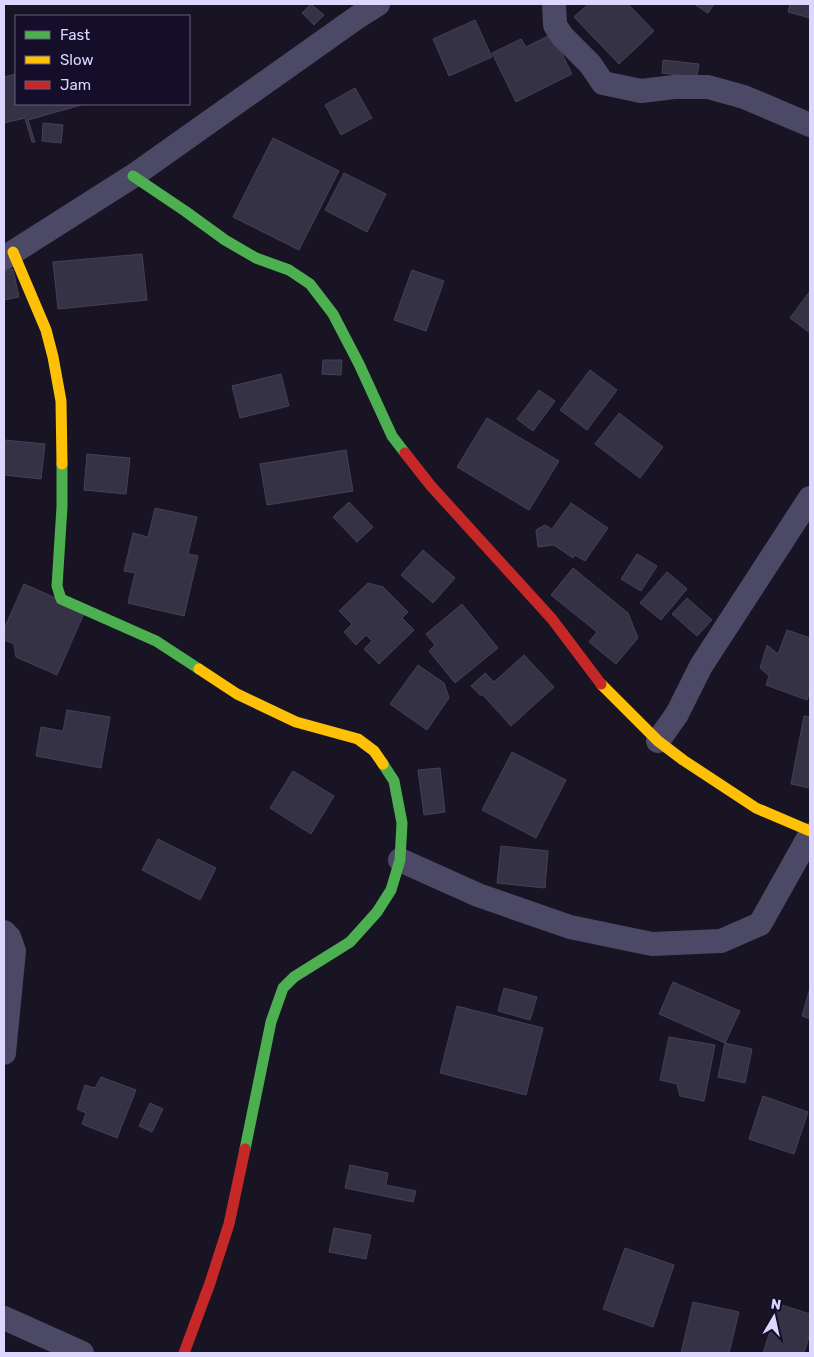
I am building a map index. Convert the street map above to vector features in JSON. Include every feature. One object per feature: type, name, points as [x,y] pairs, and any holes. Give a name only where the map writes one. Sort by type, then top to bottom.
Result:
[{"type":"street","points":[[184,1353],[229,1224],[271,1022],[284,988],[294,976],[350,942],[377,912],[391,890],[400,860],[402,823],[394,780],[374,751],[358,739],[296,722],[238,694],[156,641],[61,599],[56,586],[62,507],[61,400],[46,330],[8,255],[133,176],[378,4]]},
{"type":"street","points":[[554,4],[555,25],[562,36],[590,64],[603,83],[641,91],[674,87],[708,86],[744,97],[810,125]]},
{"type":"street","points":[[133,176],[225,240],[256,258],[289,270],[310,284],[333,314],[360,364],[392,436],[431,486],[552,619],[602,685],[658,741],[683,760],[756,808],[810,831]]},
{"type":"street","points":[[658,741],[677,714],[701,666],[810,498]]},
{"type":"street","points":[[400,860],[478,895],[570,927],[652,944],[721,941],[760,924],[810,835]]},
{"type":"street","points":[[4,932],[14,951],[4,1053]]},
{"type":"street","points":[[4,1318],[82,1353]]},
{"type":"building","points":[[311,4],[324,15],[314,25],[302,13]]},
{"type":"building","points":[[588,4],[628,4],[654,31],[619,64],[574,17]]},
{"type":"building","points":[[694,4],[714,4],[708,13]]},
{"type":"building","points":[[790,4],[810,4],[810,18],[788,12]]},
{"type":"building","points":[[475,20],[492,57],[449,76],[433,39]]},
{"type":"building","points":[[552,34],[572,74],[516,102],[492,53],[521,39],[526,47]]},
{"type":"building","points":[[663,60],[699,64],[697,77],[662,73]]},
{"type":"building","points":[[15,74],[15,105],[81,105],[28,120],[35,142],[32,142],[25,118],[4,123],[4,77]]},
{"type":"building","points":[[355,88],[372,118],[341,135],[325,105]]},
{"type":"building","points":[[43,123],[63,125],[61,143],[42,141]]},
{"type":"building","points":[[273,138],[339,171],[299,250],[233,217]]},
{"type":"building","points":[[344,173],[386,194],[367,232],[325,210]]},
{"type":"building","points":[[142,254],[147,300],[58,309],[53,262]]},
{"type":"building","points":[[13,269],[19,297],[4,300],[4,271]]},
{"type":"building","points":[[412,270],[444,281],[426,331],[394,320]]},
{"type":"building","points":[[810,291],[810,333],[790,318]]},
{"type":"building","points":[[323,360],[342,360],[341,375],[322,374]]},
{"type":"building","points":[[590,370],[617,390],[587,430],[560,410]]},
{"type":"building","points":[[281,374],[289,406],[240,418],[232,386]]},
{"type":"building","points":[[539,390],[555,401],[533,431],[517,419]]},
{"type":"building","points":[[619,413],[663,447],[640,478],[595,444]]},
{"type":"building","points":[[487,418],[559,461],[529,510],[457,467]]},
{"type":"building","points":[[4,440],[45,444],[41,479],[4,475]]},
{"type":"building","points":[[346,450],[353,491],[267,505],[260,464]]},
{"type":"building","points":[[87,454],[130,458],[126,494],[84,490]]},
{"type":"building","points":[[349,502],[373,527],[357,542],[333,517]]},
{"type":"building","points":[[571,503],[608,528],[585,561],[575,555],[573,558],[554,545],[538,547],[536,530],[545,525],[552,529]]},
{"type":"building","points":[[155,508],[197,517],[188,554],[198,556],[184,616],[128,603],[135,573],[124,571],[133,533],[148,537]]},
{"type":"building","points":[[423,550],[455,578],[433,603],[401,575]]},
{"type":"building","points":[[637,554],[657,566],[641,591],[621,579]]},
{"type":"building","points":[[573,568],[628,613],[638,638],[616,664],[589,642],[597,632],[551,595]]},
{"type":"building","points":[[667,572],[687,589],[661,620],[640,603]]},
{"type":"building","points":[[368,583],[383,587],[408,612],[402,618],[414,630],[379,664],[364,649],[372,641],[366,635],[356,645],[344,632],[352,624],[339,611]]},
{"type":"building","points":[[24,584],[85,611],[57,675],[16,657],[14,644],[4,640],[4,629]]},
{"type":"building","points":[[687,598],[712,620],[697,636],[672,614]]},
{"type":"building","points":[[462,604],[498,648],[455,683],[429,651],[435,645],[426,634]]},
{"type":"building","points":[[787,630],[810,638],[810,691],[807,700],[766,685],[769,676],[760,668],[767,645],[778,654]]},
{"type":"building","points":[[524,655],[554,687],[511,726],[482,694],[481,696],[471,686],[485,673],[494,682]]},
{"type":"building","points":[[418,665],[444,683],[449,698],[427,730],[390,704]]},
{"type":"building","points":[[67,710],[110,717],[101,768],[36,756],[41,727],[63,731]]},
{"type":"building","points":[[804,716],[810,717],[810,788],[791,784]]},
{"type":"building","points":[[512,752],[566,780],[536,838],[482,810]]},
{"type":"building","points":[[440,768],[445,812],[424,815],[418,770]]},
{"type":"building","points":[[293,771],[334,796],[311,834],[270,808]]},
{"type":"building","points":[[158,839],[216,868],[200,900],[142,870]]},
{"type":"building","points":[[501,846],[548,851],[545,888],[497,883]]},
{"type":"building","points":[[673,982],[740,1011],[725,1043],[659,1014]]},
{"type":"building","points":[[504,988],[537,997],[530,1020],[498,1011]]},
{"type":"building","points":[[810,988],[810,1019],[802,1016]]},
{"type":"building","points":[[457,1006],[543,1028],[526,1095],[440,1073]]},
{"type":"building","points":[[669,1037],[715,1045],[704,1101],[680,1096],[677,1084],[660,1080]]},
{"type":"building","points":[[725,1043],[752,1049],[745,1083],[718,1077]]},
{"type":"building","points":[[101,1077],[136,1090],[117,1138],[82,1124],[86,1113],[77,1109],[85,1085],[95,1088]]},
{"type":"building","points":[[763,1096],[808,1112],[794,1154],[749,1139]]},
{"type":"building","points":[[150,1103],[163,1109],[152,1132],[139,1126]]},
{"type":"building","points":[[350,1165],[388,1173],[386,1185],[416,1191],[413,1202],[345,1188]]},
{"type":"building","points":[[334,1228],[371,1235],[366,1259],[329,1252]]},
{"type":"building","points":[[625,1248],[674,1265],[653,1327],[603,1309]]},
{"type":"building","points":[[693,1302],[739,1312],[729,1353],[681,1353]]},
{"type":"building","points":[[779,1304],[810,1314],[810,1337],[804,1353],[763,1353]]},
{"type":"traffic: fast","points":[[133,176],[225,240],[256,258],[289,270],[310,284],[333,314],[359,364],[392,436],[405,453]]},
{"type":"traffic: fast","points":[[62,464],[62,507],[57,586],[61,599],[156,641],[199,669]]},
{"type":"traffic: fast","points":[[245,1149],[271,1022],[283,988],[294,977],[350,942],[377,912],[391,890],[400,860],[402,823],[394,781],[383,764]]},
{"type":"traffic: slow","points":[[13,252],[46,330],[53,357],[61,401],[62,464]]},
{"type":"traffic: slow","points":[[199,669],[237,694],[296,722],[358,739],[374,751],[383,764]]},
{"type":"traffic: slow","points":[[601,684],[658,741],[683,760],[756,808],[810,831]]},
{"type":"traffic: jam","points":[[405,453],[431,486],[552,619],[601,684]]},
{"type":"traffic: jam","points":[[184,1353],[229,1224],[245,1149]]}]
